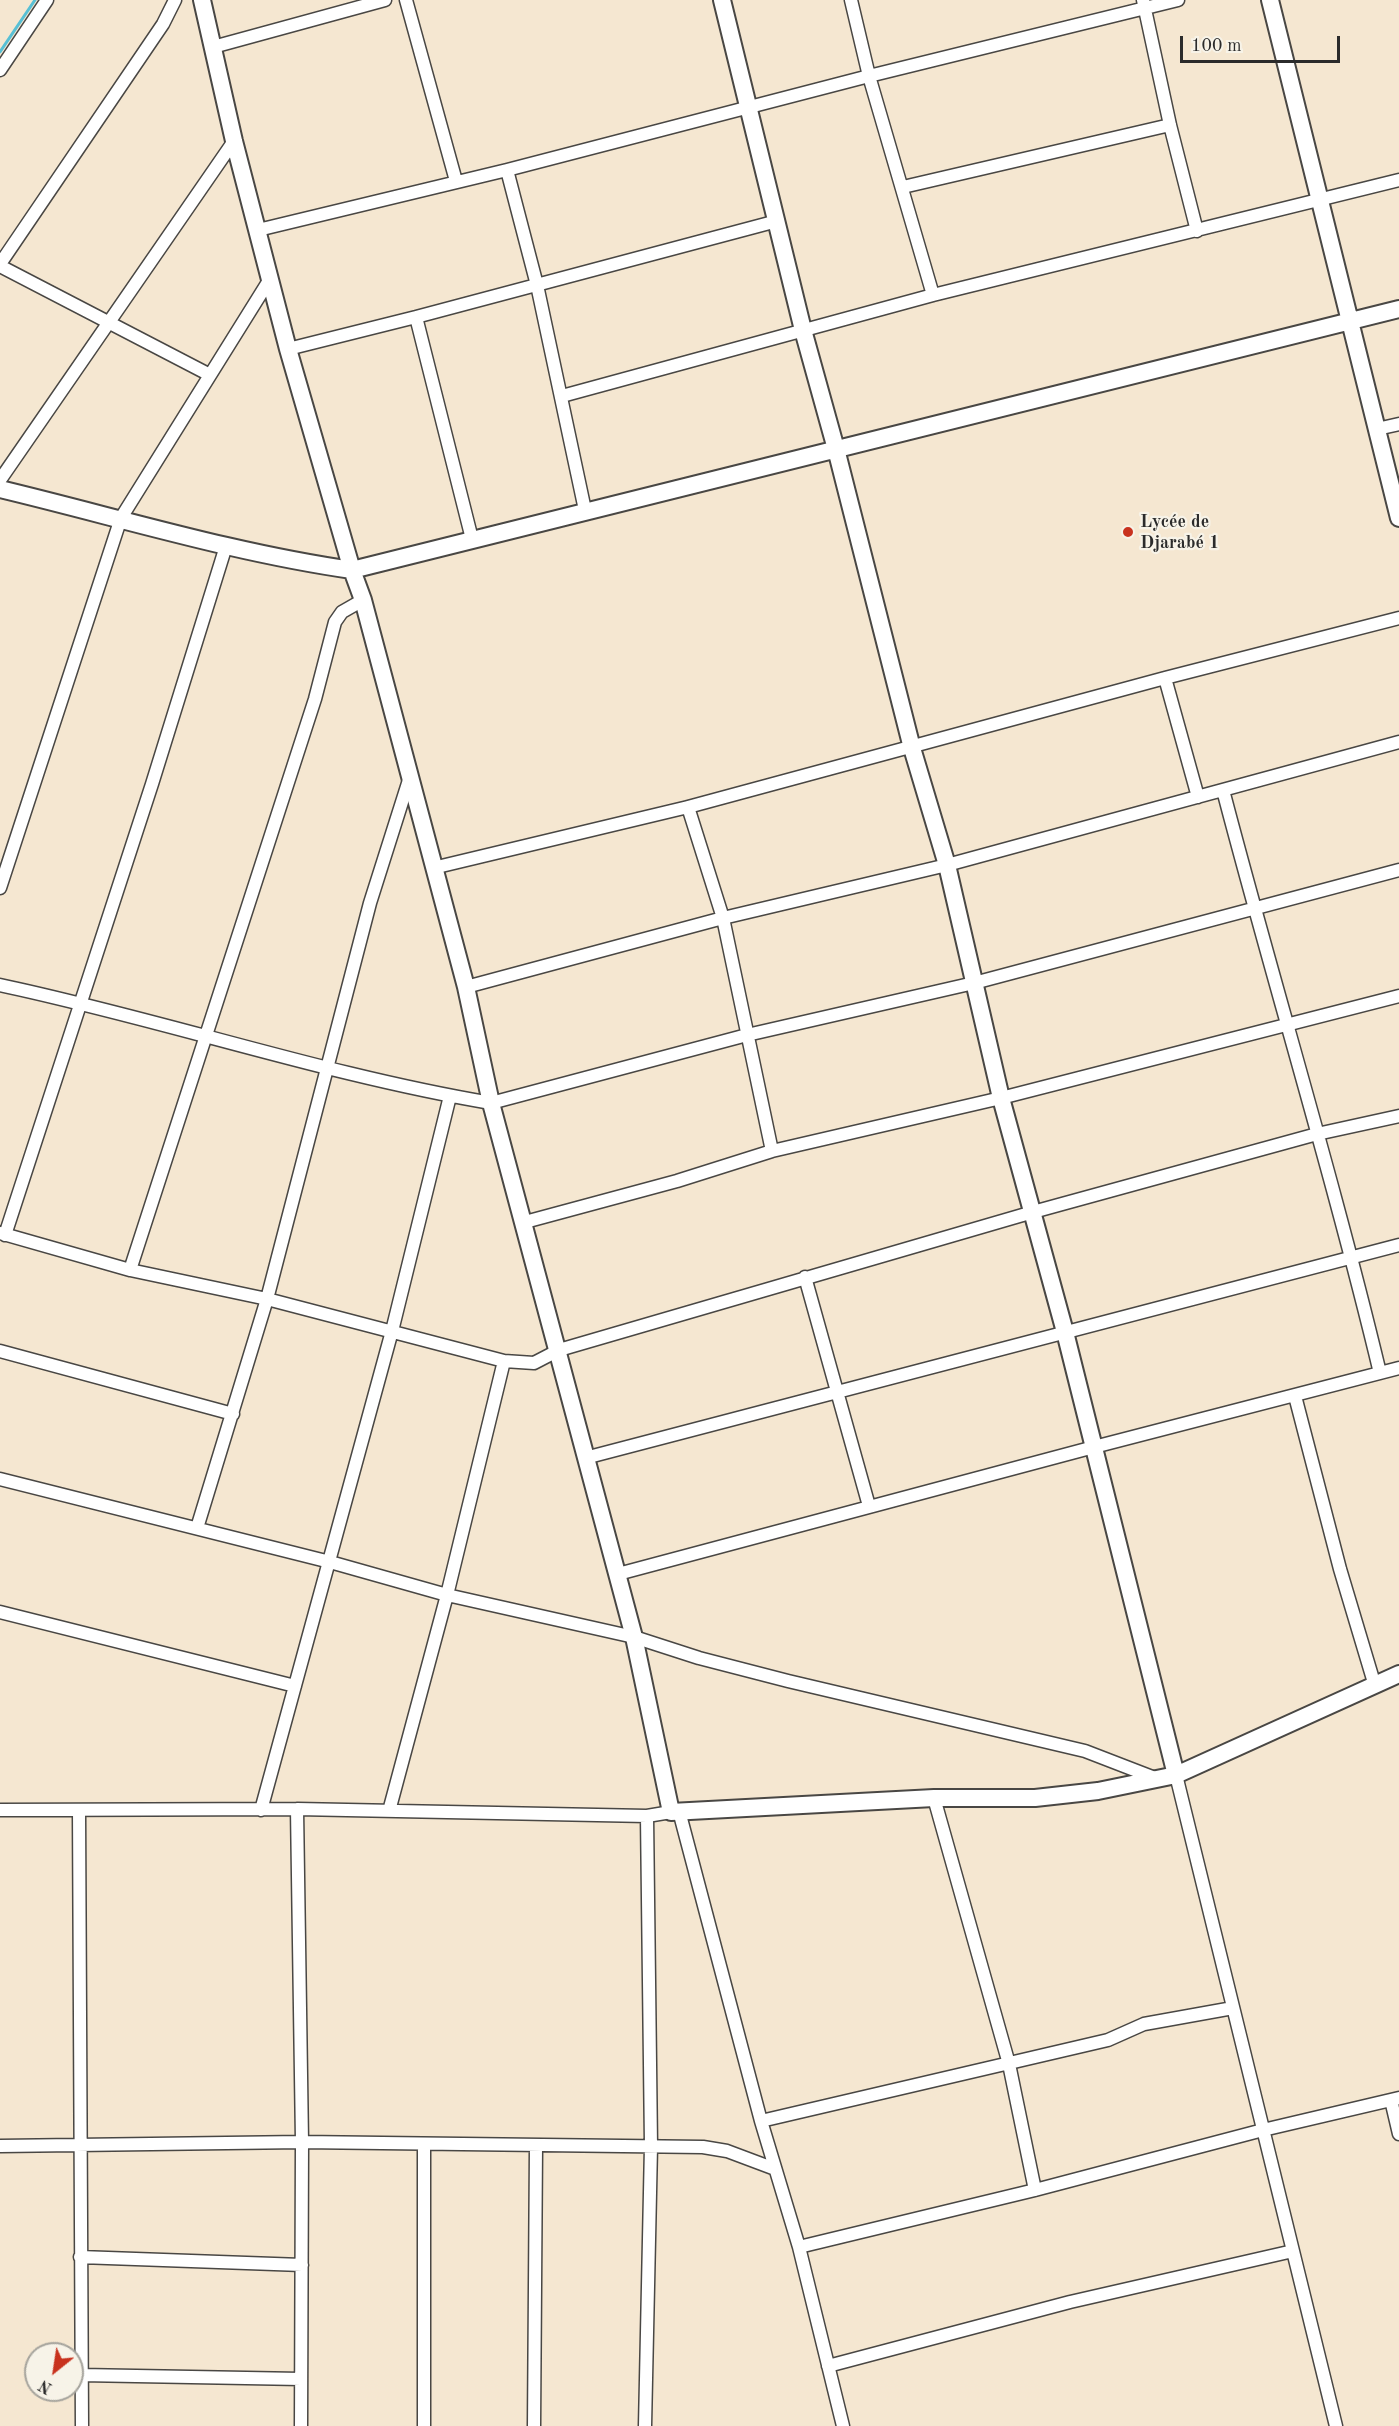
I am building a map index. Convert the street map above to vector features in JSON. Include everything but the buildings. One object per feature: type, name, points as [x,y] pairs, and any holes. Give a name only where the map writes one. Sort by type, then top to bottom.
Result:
[{"type":"street","points":[[0,70],[47,0]]},
{"type":"street","points":[[175,0],[163,24],[0,265],[210,375]]},
{"type":"street","points":[[202,0],[234,141],[288,349],[352,570],[363,600],[409,780],[466,987],[491,1103],[525,1222],[585,1458],[618,1574],[675,1811],[761,2121],[799,2247],[843,2426]]},
{"type":"street","points":[[213,47],[385,0]]},
{"type":"street","points":[[406,0],[456,181]]},
{"type":"street","points":[[722,0],[803,330],[836,449],[912,748],[947,865],[1001,1098],[1094,1446],[1336,2426]]},
{"type":"street","points":[[851,0],[869,76],[933,295]]},
{"type":"street","points":[[258,230],[507,170],[1144,3],[1178,0]]},
{"type":"street","points":[[1270,0],[1399,518]]},
{"type":"street","points":[[1144,3],[1170,125],[1197,231]]},
{"type":"street","points":[[903,187],[1170,125]]},
{"type":"street","points":[[0,480],[234,141]]},
{"type":"street","points":[[507,170],[537,285],[585,510]]},
{"type":"street","points":[[562,396],[933,295],[1399,180]]},
{"type":"street","points":[[288,349],[777,220]]},
{"type":"street","points":[[0,888],[121,518],[270,279]]},
{"type":"street","points":[[0,489],[226,546],[352,570],[585,510],[1399,309]]},
{"type":"street","points":[[416,317],[472,539]]},
{"type":"street","points":[[1377,429],[1399,423]]},
{"type":"street","points":[[226,546],[152,784],[3,1234],[130,1270],[267,1299],[504,1361],[534,1363],[559,1350],[805,1277],[1317,1134],[1399,1116]]},
{"type":"street","points":[[130,1270],[315,699],[335,622],[342,612],[363,600]]},
{"type":"street","points":[[433,868],[688,807],[1165,678],[1399,618]]},
{"type":"street","points":[[1165,678],[1198,797]]},
{"type":"street","points":[[466,987],[723,918],[947,865],[1399,742]]},
{"type":"street","points":[[197,1528],[267,1299],[370,903],[409,780]]},
{"type":"street","points":[[1223,790],[1352,1256],[1380,1373]]},
{"type":"street","points":[[688,807],[723,918],[772,1151]]},
{"type":"street","points":[[0,985],[80,1002],[327,1068],[491,1103],[747,1035],[974,982],[1255,910],[1399,870]]},
{"type":"street","points":[[525,1222],[677,1181],[772,1151],[1001,1098],[1399,996]]},
{"type":"street","points":[[261,1810],[392,1330],[450,1096]]},
{"type":"street","points":[[585,1458],[1399,1245]]},
{"type":"street","points":[[805,1277],[869,1506]]},
{"type":"street","points":[[0,1351],[233,1414]]},
{"type":"street","points":[[389,1811],[447,1595],[504,1361]]},
{"type":"street","points":[[618,1574],[1094,1446],[1399,1368]]},
{"type":"street","points":[[1296,1396],[1340,1569],[1375,1686]]},
{"type":"street","points":[[0,1479],[330,1562],[447,1595],[634,1637],[699,1658],[1085,1751],[1155,1778]]},
{"type":"street","points":[[0,1612],[295,1686]]},
{"type":"street","points":[[0,1810],[297,1809],[647,1816],[675,1811],[934,1798],[1035,1798],[1098,1791],[1176,1775],[1399,1674]]},
{"type":"street","points":[[934,1798],[1009,2064],[1035,2190]]},
{"type":"street","points":[[297,1809],[302,2142],[301,2426]]},
{"type":"street","points":[[79,1810],[81,2342]]},
{"type":"street","points":[[645,2426],[651,2146],[647,1816]]},
{"type":"street","points":[[761,2121],[1108,2040],[1144,2024],[1233,2008]]},
{"type":"street","points":[[799,2247],[1395,2099],[1399,2134]]},
{"type":"street","points":[[0,2146],[302,2142],[703,2147],[727,2151],[776,2169]]},
{"type":"street","points":[[424,2145],[424,2426]]},
{"type":"street","points":[[534,2426],[536,2146]]},
{"type":"street","points":[[828,2366],[1070,2302],[1293,2251]]},
{"type":"street","points":[[80,2256],[302,2265]]},
{"type":"street","points":[[84,2375],[301,2379]]},
{"type":"street","points":[[82,2402],[82,2426]]},
{"type":"waterway","points":[[0,52],[35,0]]},
{"type":"place","name":"Lycée de Djarabé 1","points":[[1128,532]]}]
